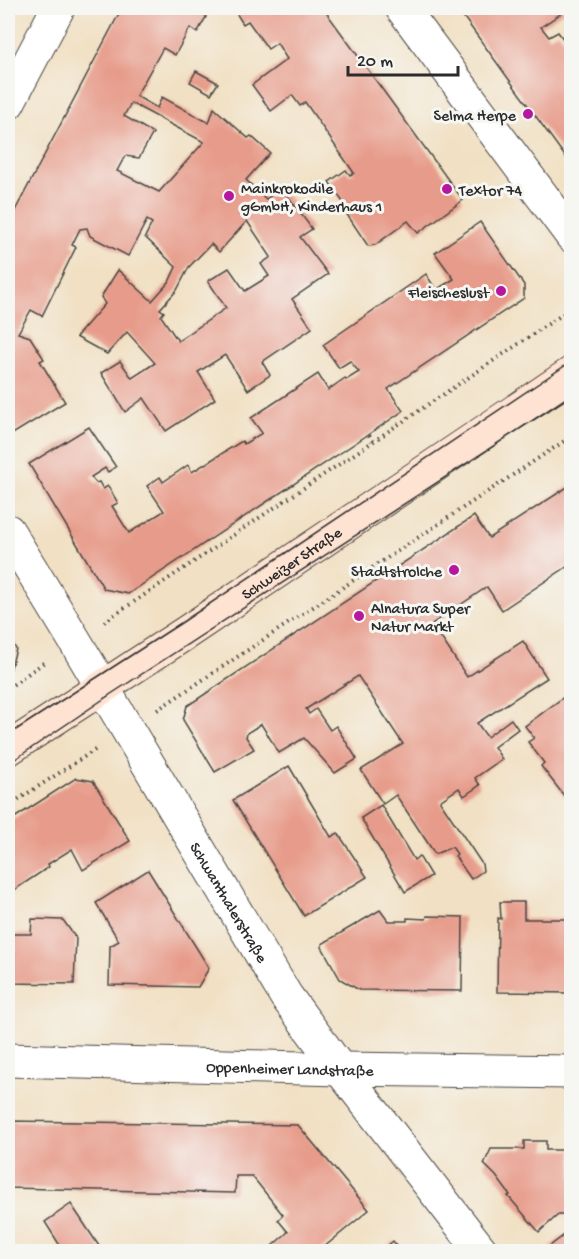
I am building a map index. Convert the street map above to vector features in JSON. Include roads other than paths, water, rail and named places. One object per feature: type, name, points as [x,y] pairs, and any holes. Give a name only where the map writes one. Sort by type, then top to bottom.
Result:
[{"type":"street","points":[[8,103],[58,8]]},
{"type":"street","points":[[402,8],[572,236]]},
{"type":"street","name":"Schweizer Straße","points":[[8,748],[206,619],[572,373]]},
{"type":"street","name":"Schwanthalerstraße","points":[[8,531],[286,996],[482,1251]]},
{"type":"street","name":"Oppenheimer Landstraße","points":[[8,1060],[340,1069],[572,1072]]},
{"type":"tram line","points":[[8,735],[181,623],[572,361]]},
{"type":"tram line","points":[[8,764],[108,696],[572,395]]},
{"type":"place","name":"Selma Herpe","points":[[528,114]]},
{"type":"place","name":"Textor 74","points":[[447,189]]},
{"type":"place","name":"Mainkrokodile gGmbH, Kinderhaus 1","points":[[229,196]]},
{"type":"place","name":"Fleischeslust","points":[[501,291]]},
{"type":"place","name":"Stadtstrolche","points":[[454,570]]},
{"type":"place","name":"Alnatura Super Natur Markt","points":[[359,616]]}]
